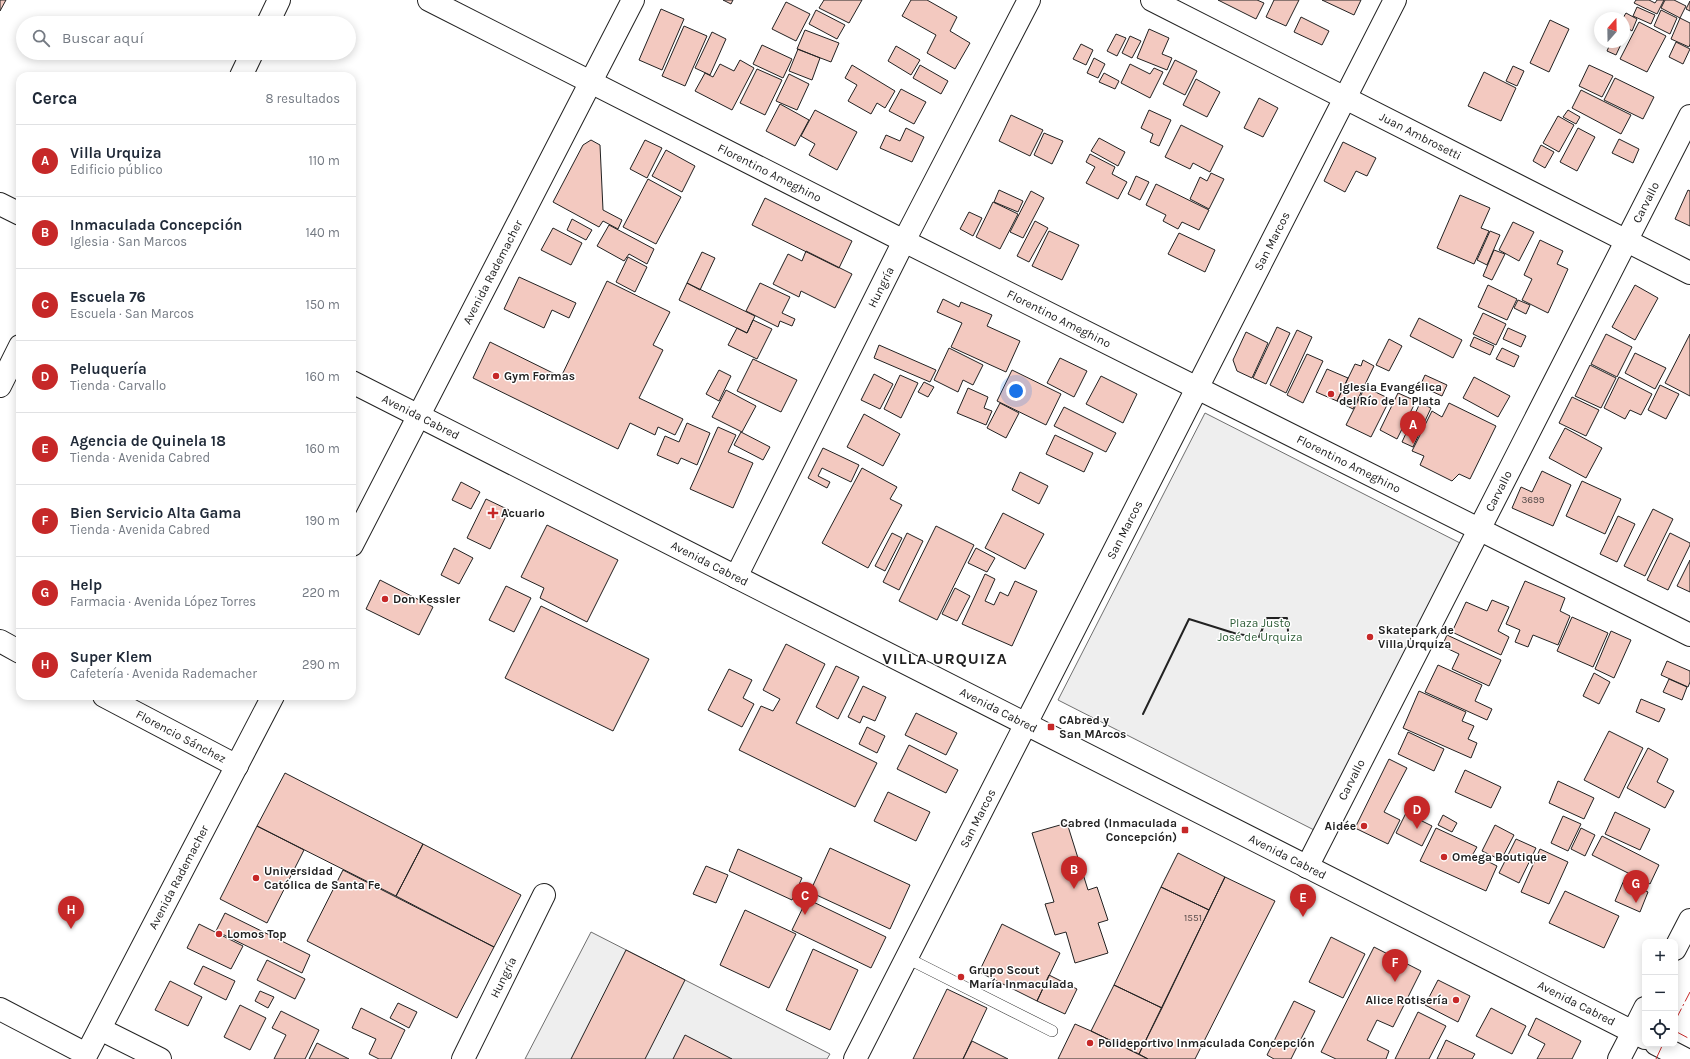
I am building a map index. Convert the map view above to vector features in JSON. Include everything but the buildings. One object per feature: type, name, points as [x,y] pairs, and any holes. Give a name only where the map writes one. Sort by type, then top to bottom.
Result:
[{"type":"street","points":[[271,16],[279,0]]},
{"type":"street","name":"Florentino Ameghino","points":[[429,0],[904,241],[1690,635]]},
{"type":"street","name":"Avenida Rademacher","points":[[356,537],[633,0]]},
{"type":"street","name":"Hungría","points":[[736,577],[904,241],[1029,0]]},
{"type":"street","name":"Juan Ambrosetti","points":[[1152,0],[1690,273]]},
{"type":"street","name":"San Marcos","points":[[855,1059],[1395,0]]},
{"type":"street","points":[[243,72],[249,60]]},
{"type":"street","name":"Carvallo","points":[[1307,867],[1690,116]]},
{"type":"street","points":[[0,204],[16,212]]},
{"type":"street","points":[[0,386],[16,354]]},
{"type":"street","name":"Avenida Cabred","points":[[356,384],[1639,1035]]},
{"type":"street","points":[[0,641],[16,650]]},
{"type":"street","name":"Florencio Sánchez","points":[[112,700],[237,766]]},
{"type":"street","name":"Avenida Rademacher","points":[[85,1057],[271,700]]},
{"type":"street","name":"Hungría","points":[[463,1059],[544,895]]},
{"type":"street","points":[[1678,943],[1690,920]]},
{"type":"street","points":[[0,1008],[85,1057]]},
{"type":"street","points":[[1619,1059],[1639,1035],[1644,1011]]},
{"type":"street","points":[[100,1029],[160,1059]]},
{"type":"street","points":[[1662,1047],[1685,1059]]},
{"type":"lane","points":[[907,958],[1052,1031]]},
{"type":"green space","name":"Plaza Justo José de Urquiza","points":[[1205,413],[1460,543],[1318,832],[1058,700]]},
{"type":"green space","points":[[591,932],[830,1054],[827,1059],[525,1059]]},
{"type":"wall","points":[[1143,714],[1189,619],[1237,634],[1259,637],[1267,618],[1287,618],[1288,631]]},
{"type":"power","points":[[1678,1015],[1690,992]]},
{"type":"power","points":[[1678,1033],[1690,1039]]},
{"type":"power","points":[[1656,1059],[1662,1047]]},
{"type":"place","name":"Gym Formas","points":[[496,376]]},
{"type":"place","name":"Iglesia Evangélica del Río de la Plata","points":[[1331,394]]},
{"type":"place","name":"Villa Urquiza","points":[[1413,444]]},
{"type":"place","name":"Acuario","points":[[493,513]]},
{"type":"place","name":"Don Kessler","points":[[385,599]]},
{"type":"place","name":"Skatepark de Villa Urquiza","points":[[1370,637]]},
{"type":"place","name":"CAbred y San MArcos","points":[[1051,727]]},
{"type":"place","name":"Aidée","points":[[1364,826]]},
{"type":"place","name":"Peluquería","points":[[1417,829]]},
{"type":"place","name":"Cabred (Inmaculada Concepción)","points":[[1185,830]]},
{"type":"place","name":"Omega Boutique","points":[[1444,857]]},
{"type":"place","name":"Universidad Católica de Santa Fe","points":[[256,878]]},
{"type":"place","name":"Inmaculada Concepción","points":[[1074,889]]},
{"type":"place","name":"Help","points":[[1636,903]]},
{"type":"place","name":"Escuela 76","points":[[805,915]]},
{"type":"place","name":"Agencia de Quinela 18","points":[[1303,917]]},
{"type":"place","name":"Super Klem","points":[[71,929]]},
{"type":"place","name":"Lomos Top","points":[[219,934]]},
{"type":"place","name":"Grupo Scout María Inmaculada","points":[[961,977]]},
{"type":"place","name":"Bien Servicio Alta Gama","points":[[1395,982]]},
{"type":"place","name":"Alice Rotisería","points":[[1456,1000]]},
{"type":"place","name":"Polideportivo Inmaculada Concepción","points":[[1090,1043]]},
{"type":"district","name":"VILLA URQUIZA","points":[[945,658]]}]
